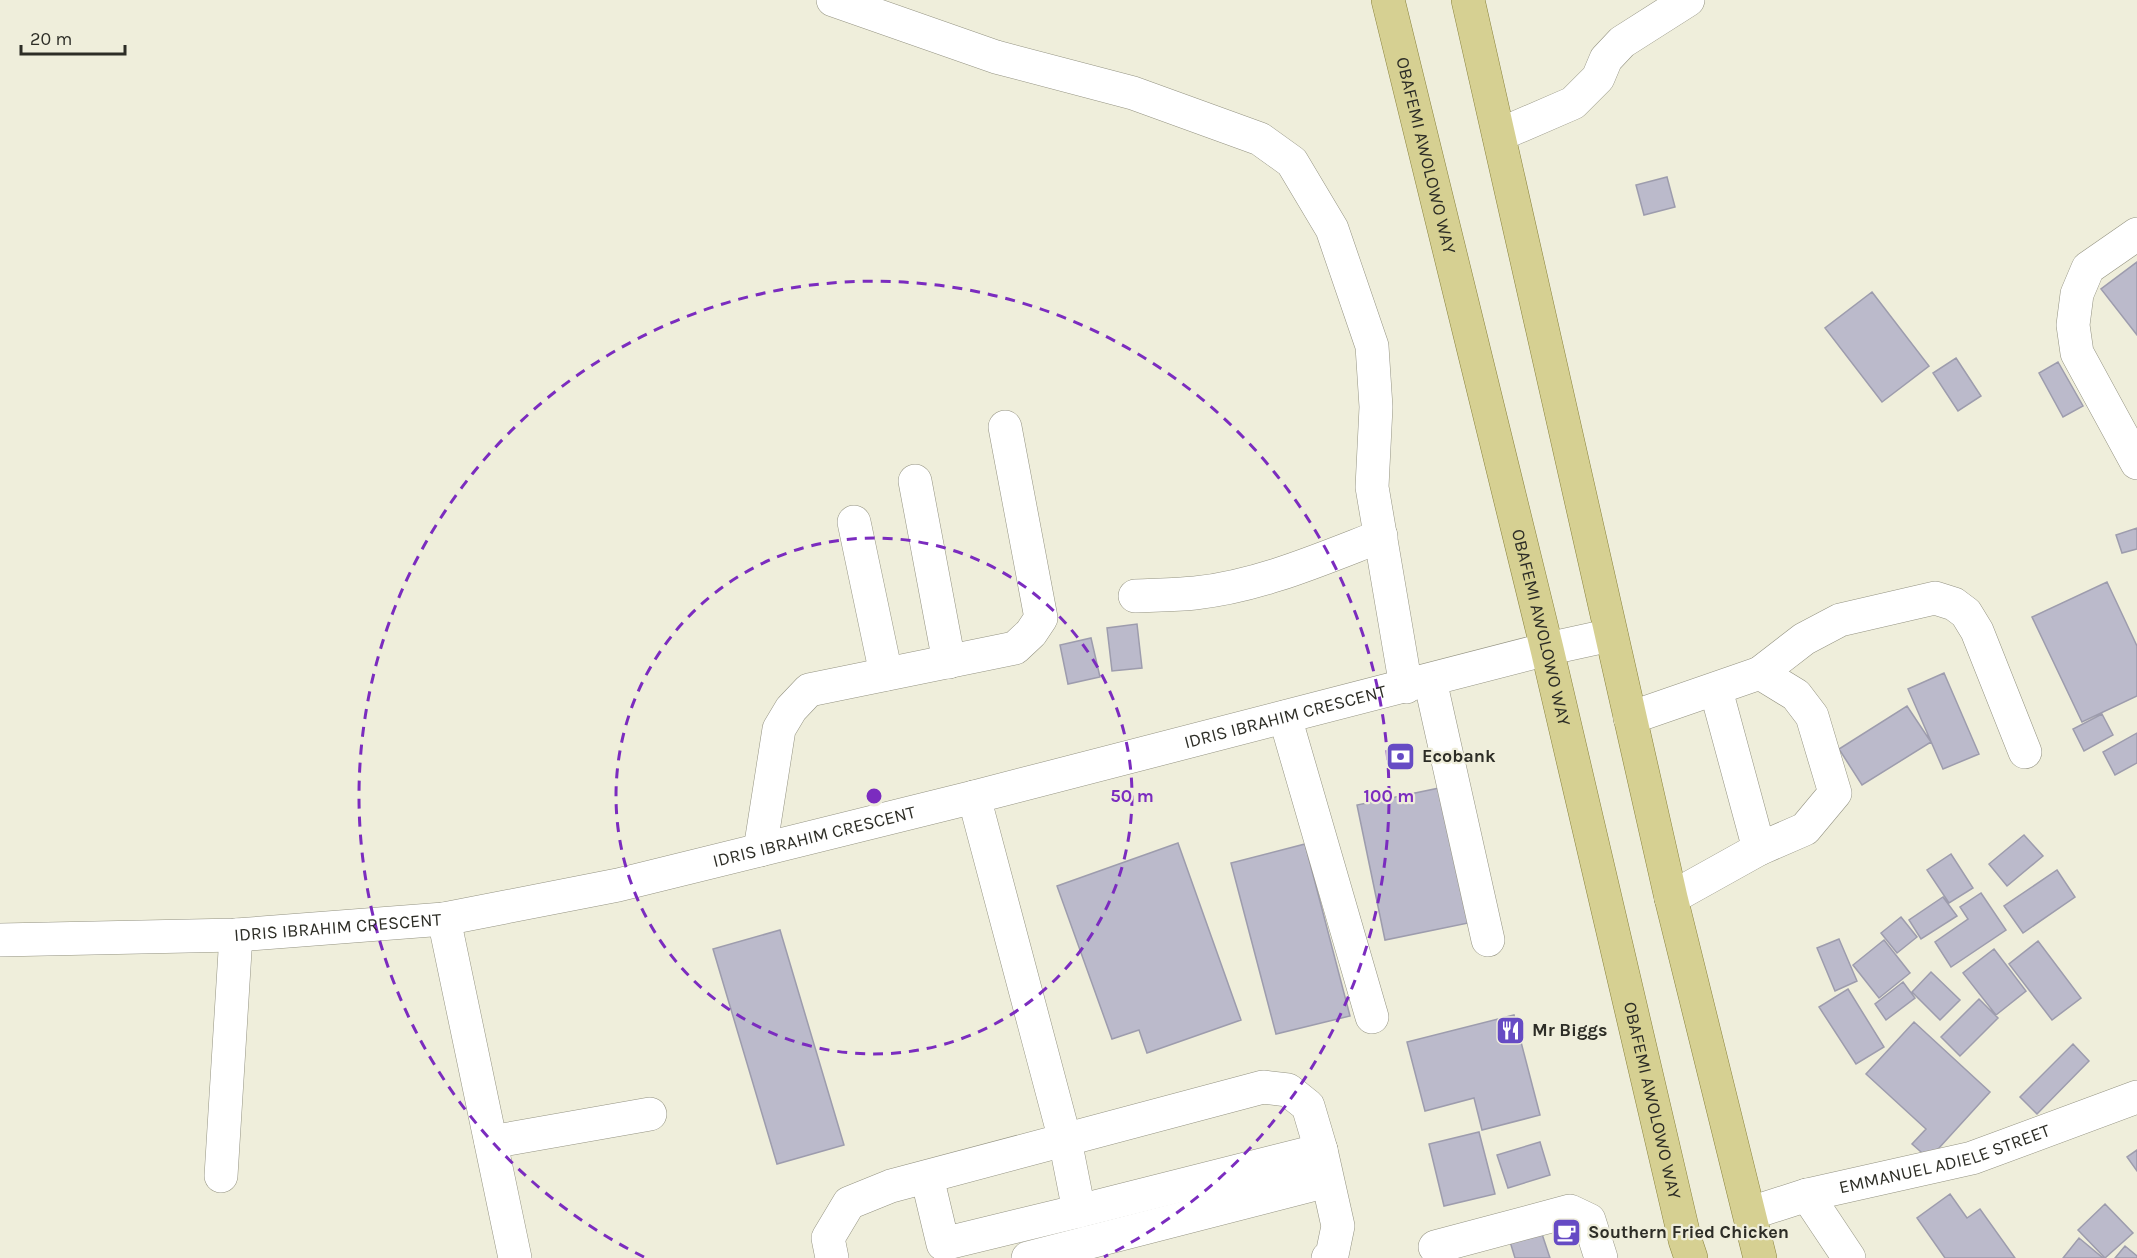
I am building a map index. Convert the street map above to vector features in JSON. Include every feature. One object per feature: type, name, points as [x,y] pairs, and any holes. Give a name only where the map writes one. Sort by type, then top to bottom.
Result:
[{"type":"main road","name":"OBAFEMI AWOLOWO WAY","points":[[1388,0],[1547,650],[1679,1217],[1691,1258]]},
{"type":"main road","points":[[1468,0],[1671,898],[1751,1213],[1760,1258]]},
{"type":"street","points":[[832,0],[996,57],[1144,97],[1260,139],[1292,162],[1332,229],[1372,346],[1376,407],[1372,486],[1381,536],[1418,683],[1488,940]]},
{"type":"street","points":[[1499,135],[1573,104],[1598,78],[1606,59],[1622,42],[1688,0]]},
{"type":"street","points":[[2137,234],[2088,268],[2077,294],[2073,325],[2077,353],[2137,463]]},
{"type":"street","points":[[760,850],[779,729],[791,709],[809,690],[1015,648],[1031,633],[1041,618],[1005,427]]},
{"type":"street","points":[[915,482],[949,662]]},
{"type":"street","points":[[854,522],[886,675]]},
{"type":"street","points":[[1135,596],[1195,593],[1272,577],[1381,536]]},
{"type":"street","points":[[1630,718],[1760,673],[1804,639],[1840,620],[1935,598],[1954,604],[1966,613],[1977,631],[2025,752]]},
{"type":"street","name":"IDRIS IBRAHIM CRESCENT","points":[[0,940],[236,936],[444,918],[618,885],[1611,635]]},
{"type":"street","points":[[1671,898],[1759,849],[1805,829],[1835,793],[1812,716],[1796,695],[1760,673]]},
{"type":"street","points":[[1716,690],[1759,849]]},
{"type":"street","points":[[1285,717],[1372,1017]]},
{"type":"street","points":[[974,797],[1065,1140],[1079,1211]]},
{"type":"street","points":[[444,918],[515,1258]]},
{"type":"street","points":[[221,1176],[236,936]]},
{"type":"street","points":[[832,1258],[828,1238],[849,1203],[891,1186],[1263,1087],[1288,1090],[1308,1106],[1338,1226],[1332,1255],[1328,1258]]},
{"type":"street","name":"EMMANUEL ADIELE STREET","points":[[1751,1213],[1807,1195],[1972,1158],[2137,1097]]},
{"type":"street","points":[[491,1142],[650,1113]]},
{"type":"street","points":[[927,1177],[950,1251],[1079,1211],[1324,1165]]},
{"type":"street","points":[[1028,1258],[1324,1165]]},
{"type":"street","points":[[1807,1195],[1850,1258]]},
{"type":"street","points":[[1435,1247],[1570,1211],[1589,1220],[1600,1258]]},
{"type":"building","points":[[1667,177],[1675,207],[1644,215],[1636,185]]},
{"type":"building","points":[[2137,262],[2137,335],[2101,289]]},
{"type":"building","points":[[1872,292],[1929,366],[1882,402],[1825,328]]},
{"type":"building","points":[[1956,358],[1981,396],[1958,411],[1933,373]]},
{"type":"building","points":[[2058,362],[2083,406],[2063,417],[2039,373]]},
{"type":"building","points":[[2137,528],[2137,549],[2122,553],[2116,535]]},
{"type":"building","points":[[2107,582],[2137,646],[2137,696],[2082,722],[2032,617]]},
{"type":"building","points":[[1137,624],[1142,668],[1112,671],[1107,628]]},
{"type":"building","points":[[1091,638],[1100,677],[1068,684],[1060,645]]},
{"type":"building","points":[[1944,673],[1979,754],[1943,769],[1908,689]]},
{"type":"building","points":[[1907,706],[1931,742],[1862,785],[1839,749]]},
{"type":"building","points":[[2102,714],[2113,735],[2084,751],[2073,729]]},
{"type":"building","points":[[2137,733],[2137,763],[2115,775],[2103,752]]},
{"type":"building","points":[[1449,786],[1478,921],[1385,940],[1357,805]]},
{"type":"building","points":[[2024,835],[2043,856],[2007,886],[1989,864]]},
{"type":"building","points":[[1178,843],[1241,1020],[1147,1053],[1139,1030],[1112,1039],[1057,886]]},
{"type":"building","points":[[1305,844],[1350,1016],[1276,1034],[1231,863]]},
{"type":"building","points":[[1951,854],[1973,888],[1949,903],[1927,870]]},
{"type":"building","points":[[2057,870],[2075,897],[2023,933],[2004,906]]},
{"type":"building","points":[[1981,893],[2006,930],[1951,967],[1935,942],[1968,919],[1960,907]]},
{"type":"building","points":[[1943,897],[1957,916],[1921,939],[1909,920]]},
{"type":"building","points":[[1901,917],[1917,937],[1897,953],[1881,933]]},
{"type":"building","points":[[780,930],[844,1145],[777,1164],[713,949]]},
{"type":"building","points":[[1839,939],[1857,981],[1835,991],[1817,948]]},
{"type":"building","points":[[1884,940],[1910,973],[1879,998],[1853,965]]},
{"type":"building","points":[[2038,941],[2081,998],[2052,1020],[2009,964]]},
{"type":"building","points":[[1994,949],[2026,991],[1996,1015],[1963,973]]},
{"type":"building","points":[[1931,972],[1960,1000],[1940,1020],[1912,992]]},
{"type":"building","points":[[1903,982],[1915,998],[1886,1020],[1875,1004]]},
{"type":"building","points":[[1848,989],[1884,1047],[1856,1064],[1819,1007]]},
{"type":"building","points":[[1979,999],[1998,1018],[1960,1056],[1941,1037]]},
{"type":"building","points":[[1514,1015],[1540,1115],[1482,1130],[1474,1098],[1425,1111],[1407,1042]]},
{"type":"building","points":[[1914,1022],[1990,1092],[1929,1159],[1912,1144],[1926,1129],[1866,1074]]},
{"type":"building","points":[[2073,1044],[2089,1061],[2037,1114],[2020,1097]]},
{"type":"building","points":[[1479,1132],[1495,1194],[1444,1206],[1429,1144]]},
{"type":"building","points":[[1540,1142],[1550,1175],[1508,1188],[1497,1155]]},
{"type":"building","points":[[2137,1150],[2137,1171],[2127,1157]]},
{"type":"building","points":[[1950,1194],[1967,1218],[1980,1209],[2015,1258],[1945,1258],[1917,1218]]},
{"type":"building","points":[[2105,1204],[2133,1233],[2105,1258],[2078,1230]]},
{"type":"building","points":[[1539,1225],[1550,1258],[1515,1258],[1508,1235]]},
{"type":"building","points":[[2079,1238],[2103,1258],[2063,1258]]},
{"type":"building","points":[[2125,1246],[2137,1256],[2137,1258],[2115,1258]]},
{"type":"place","name":"Ecobank","points":[[1401,756]]},
{"type":"place","name":"Mr Biggs","points":[[1511,1030]]},
{"type":"place","name":"Southern Fried Chicken","points":[[1567,1232]]}]
